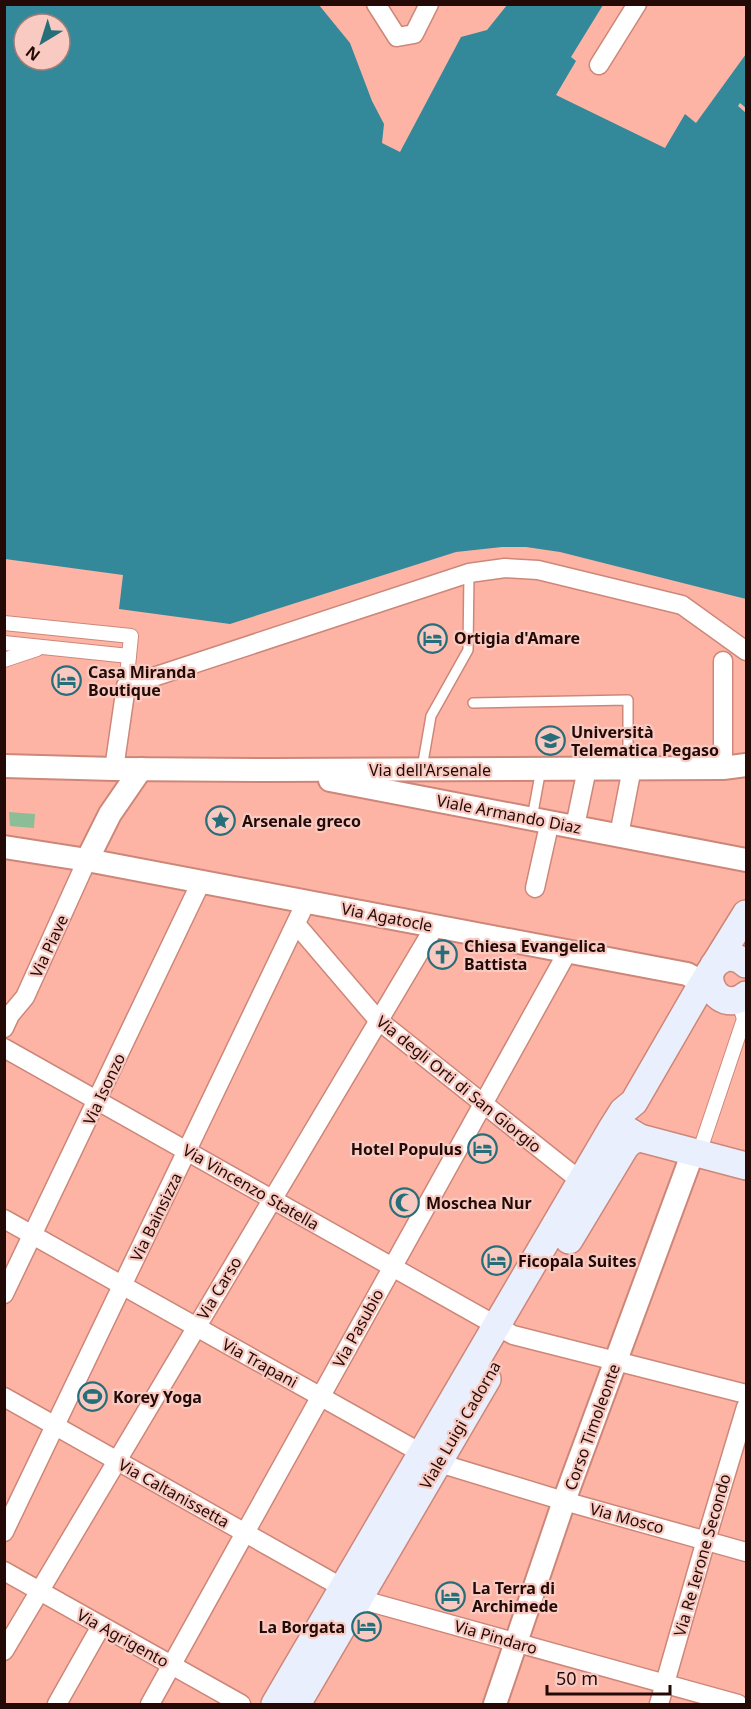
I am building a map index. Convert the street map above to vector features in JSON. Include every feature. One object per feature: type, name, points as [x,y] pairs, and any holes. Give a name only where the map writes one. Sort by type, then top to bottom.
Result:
[{"type":"main road","points":[[747,914],[713,985],[634,1102],[623,1111],[627,1134],[747,1166]]},
{"type":"main road","points":[[713,985],[720,960],[728,957],[736,958],[747,964]]},
{"type":"main road","name":"Viale Luigi Cadorna","points":[[505,1330],[582,1182],[627,1134]]},
{"type":"main road","name":"Viale Luigi Cadorna","points":[[275,1704],[351,1593],[505,1330],[627,1134]]},
{"type":"main road","name":"Viale Luigi Cadorna","points":[[297,1704],[351,1593]]},
{"type":"street","points":[[376,4],[397,37],[414,33],[425,7]]},
{"type":"street","points":[[599,65],[637,4]]},
{"type":"street","points":[[126,686],[469,573],[505,568],[537,570],[682,605],[747,651]]},
{"type":"street","points":[[4,623],[131,636],[110,814]]},
{"type":"street","points":[[42,647],[44,627]]},
{"type":"street","points":[[4,644],[129,656]]},
{"type":"street","points":[[4,660],[42,647]]},
{"type":"street","points":[[723,661],[723,768]]},
{"type":"street","name":"Via dell'Arsenale","points":[[4,766],[114,770],[474,770],[723,768],[747,765]]},
{"type":"street","points":[[618,835],[630,768]]},
{"type":"street","points":[[87,860],[110,814],[141,769]]},
{"type":"street","points":[[575,826],[587,769]]},
{"type":"street","name":"Viale Armando Diaz","points":[[272,770],[747,860]]},
{"type":"street","points":[[468,806],[461,795],[462,782],[465,776],[474,770]]},
{"type":"street","points":[[535,888],[541,820]]},
{"type":"street","name":"Via Agatocle","points":[[4,847],[87,860],[567,951],[713,985]]},
{"type":"street","name":"Via Piave","points":[[4,1028],[10,1015],[25,997],[87,860]]},
{"type":"street","name":"Via Isonzo","points":[[4,1294],[201,882]]},
{"type":"street","name":"Via Bainsizza","points":[[4,1532],[306,902]]},
{"type":"street","name":"Via degli Orti di San Giorgio","points":[[296,924],[378,1020],[482,1105],[582,1182]]},
{"type":"street","name":"Via Carso","points":[[4,1651],[435,926]]},
{"type":"street","name":"Via Pasubio","points":[[150,1704],[567,951]]},
{"type":"street","points":[[696,1153],[744,1019],[713,985]]},
{"type":"street","name":"Via Vincenzo Statella","points":[[4,1048],[505,1330],[747,1394]]},
{"type":"street","name":"Corso Timoleonte","points":[[495,1704],[564,1501],[696,1153]]},
{"type":"street","name":"Via Trapani","points":[[4,1219],[430,1459]]},
{"type":"street","name":"Via Caltanissetta","points":[[4,1397],[351,1593]]},
{"type":"street","name":"Via Re Ierone Secondo","points":[[659,1704],[747,1407]]},
{"type":"street","name":"Via Mosco","points":[[430,1459],[564,1501],[747,1552]]},
{"type":"street","name":"Via Agrigento","points":[[4,1571],[241,1704]]},
{"type":"street","name":"Via Pindaro","points":[[351,1593],[517,1643],[738,1704]]},
{"type":"street","points":[[57,1704],[101,1626]]},
{"type":"lane","points":[[421,770],[431,716],[468,650],[469,573]]},
{"type":"lane","points":[[473,703],[628,700],[630,768]]},
{"type":"lane","points":[[541,769],[541,820]]},
{"type":"green space","points":[[9,812],[35,814],[34,828],[10,826]]},
{"type":"water","points":[[5,4],[319,5],[350,43],[372,101],[384,124],[382,143],[400,152],[461,37],[487,30],[507,5],[603,5],[571,57],[576,61],[556,95],[665,148],[685,114],[696,123],[746,54],[746,108],[740,103],[738,106],[746,113],[746,599],[560,552],[526,547],[502,547],[456,552],[230,624],[119,609],[123,575],[5,559]]},
{"type":"place","name":"Ortigia d'Amare","points":[[433,638]]},
{"type":"place","name":"Casa Miranda Boutique","points":[[67,681]]},
{"type":"place","name":"Università Telematica Pegaso","points":[[550,741]]},
{"type":"place","name":"Arsenale greco","points":[[221,821]]},
{"type":"place","name":"Chiesa Evangelica Battista","points":[[443,955]]},
{"type":"place","name":"Hotel Populus","points":[[483,1149]]},
{"type":"place","name":"Moschea Nur","points":[[405,1203]]},
{"type":"place","name":"Ficopala Suites","points":[[497,1261]]},
{"type":"place","name":"Korey Yoga","points":[[92,1397]]},
{"type":"place","name":"La Terra di Archimede","points":[[451,1597]]},
{"type":"place","name":"La Borgata","points":[[366,1627]]}]
